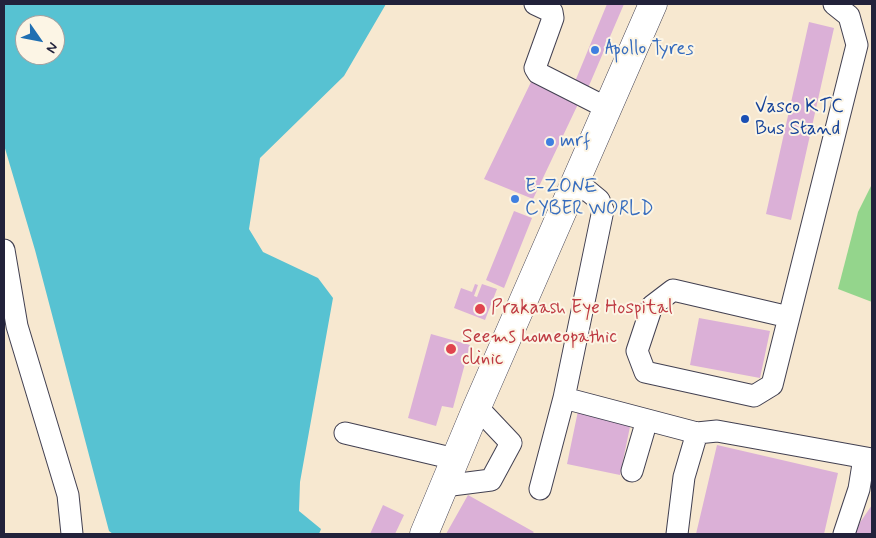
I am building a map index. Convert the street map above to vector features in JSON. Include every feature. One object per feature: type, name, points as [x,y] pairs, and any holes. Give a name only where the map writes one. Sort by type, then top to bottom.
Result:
[{"type":"main road","points":[[424,534],[477,407],[653,4]]},
{"type":"street","points":[[535,4],[552,12],[553,18],[535,68],[538,73],[607,108]]},
{"type":"street","points":[[789,317],[673,290],[652,306],[637,351],[645,372],[754,396],[772,385],[789,317],[857,44],[849,16],[834,4]]},
{"type":"street","points":[[540,489],[564,398],[604,210],[599,200],[576,181]]},
{"type":"street","points":[[4,250],[17,326],[68,495],[72,534]]},
{"type":"street","points":[[564,398],[697,433],[717,431],[868,459],[844,534]]},
{"type":"street","points":[[444,486],[491,480],[510,443],[477,407]]},
{"type":"street","points":[[632,471],[647,420]]},
{"type":"street","points":[[345,433],[455,459]]},
{"type":"street","points":[[676,534],[684,478],[697,433]]},
{"type":"green space","points":[[872,184],[872,302],[838,289],[858,212]]},
{"type":"water","points":[[4,4],[386,4],[344,76],[260,158],[249,229],[263,252],[318,278],[333,298],[300,482],[299,511],[321,529],[319,534],[113,534],[109,531],[35,250],[4,145]]},
{"type":"building","points":[[607,4],[624,4],[588,88],[574,84]]},
{"type":"building","points":[[809,22],[834,28],[791,220],[766,214]]},
{"type":"building","points":[[532,80],[579,102],[533,199],[484,179]]},
{"type":"building","points":[[514,211],[532,218],[504,288],[486,280]]},
{"type":"building","points":[[475,284],[478,285],[474,296],[477,297],[482,284],[497,289],[485,320],[454,308],[461,288],[472,292]]},
{"type":"building","points":[[699,318],[770,331],[760,378],[690,365]]},
{"type":"building","points":[[431,334],[470,345],[453,408],[442,406],[436,426],[408,418]]},
{"type":"building","points":[[578,411],[631,422],[620,475],[567,464]]},
{"type":"building","points":[[717,445],[838,473],[824,534],[696,534]]},
{"type":"building","points":[[468,495],[534,532],[532,534],[446,534]]},
{"type":"building","points":[[383,505],[404,515],[395,534],[370,534]]},
{"type":"building","points":[[872,505],[872,534],[852,534]]},
{"type":"place","name":"Apollo Tyres","points":[[595,50]]},
{"type":"place","name":"Vasco KTC Bus Stand","points":[[745,119]]},
{"type":"place","name":"mrf","points":[[550,142]]},
{"type":"place","name":"E-ZONE CYBER WORLD","points":[[515,199]]},
{"type":"place","name":"Prakaash Eye Hospital","points":[[480,309]]},
{"type":"place","name":"Seems homeopathic clinic","points":[[451,349]]}]
